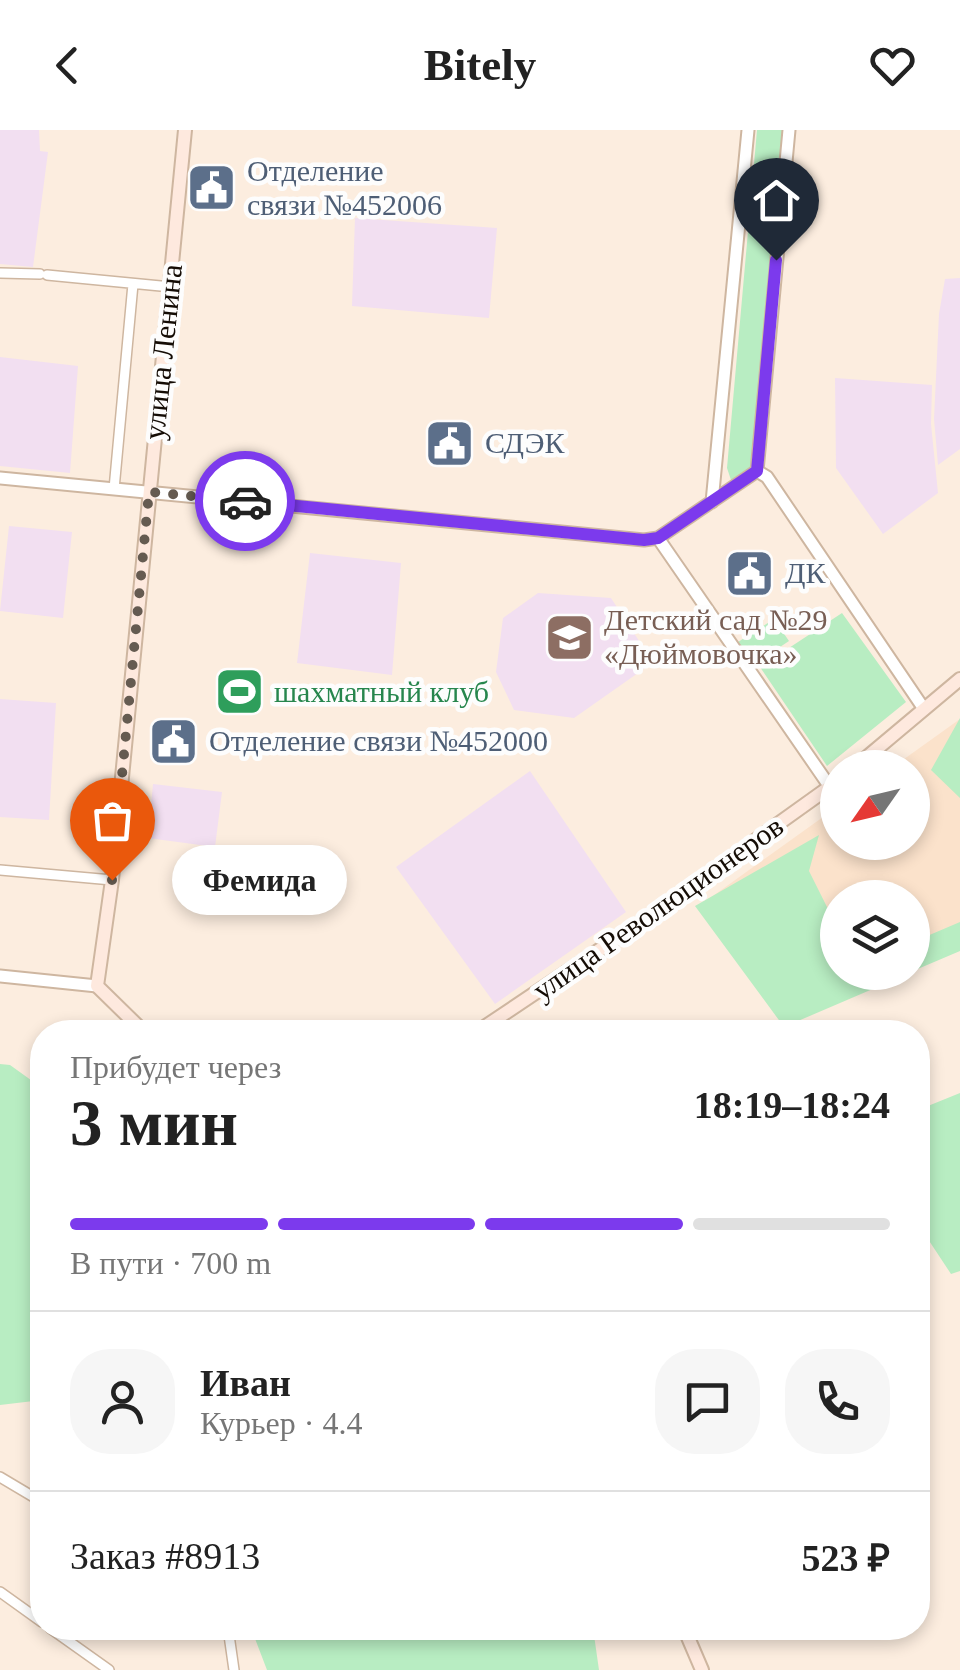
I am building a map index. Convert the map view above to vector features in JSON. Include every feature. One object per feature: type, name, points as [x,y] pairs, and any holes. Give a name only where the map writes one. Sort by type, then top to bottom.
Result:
[{"type":"main road","name":"улица Ленина","points":[[97,986],[112,880],[184,130]]},
{"type":"main road","points":[[875,750],[960,679]]},
{"type":"main road","name":"улица Революционеров","points":[[494,1020],[820,794]]},
{"type":"main road","points":[[97,986],[132,1020]]},
{"type":"main road","points":[[689,1640],[702,1670]]},
{"type":"street","points":[[712,502],[748,130]]},
{"type":"street","points":[[757,471],[789,130]]},
{"type":"street","points":[[0,273],[170,286]]},
{"type":"street","points":[[114,488],[133,284]]},
{"type":"street","points":[[0,478],[644,540],[658,538],[757,471]]},
{"type":"street","points":[[757,471],[767,477],[924,709]]},
{"type":"street","points":[[658,538],[820,764]]},
{"type":"street","points":[[0,870],[112,880]]},
{"type":"street","points":[[0,976],[97,986]]},
{"type":"street","points":[[0,1477],[30,1495]]},
{"type":"street","points":[[0,1592],[30,1613]]},
{"type":"street","points":[[67,1640],[109,1670]]},
{"type":"street","points":[[230,1640],[234,1670]]},
{"type":"shaded area","points":[[0,130],[39,130],[40,151],[48,152],[33,267],[0,264]]},
{"type":"shaded area","points":[[355,218],[497,228],[489,318],[352,306]]},
{"type":"shaded area","points":[[960,278],[960,449],[938,465],[934,419],[939,314],[945,279]]},
{"type":"shaded area","points":[[0,357],[78,366],[70,473],[0,466]]},
{"type":"shaded area","points":[[835,378],[932,385],[931,424],[938,493],[883,534],[836,468]]},
{"type":"shaded area","points":[[9,526],[72,532],[63,618],[0,611]]},
{"type":"shaded area","points":[[310,553],[401,563],[392,675],[297,663]]},
{"type":"shaded area","name":"Детский сад №29 «Дюймовочка»","points":[[538,593],[611,598],[649,656],[648,666],[574,718],[514,710],[496,672],[503,618]]},
{"type":"shaded area","points":[[0,699],[56,703],[49,820],[0,817]]},
{"type":"shaded area","points":[[960,719],[960,946],[930,959],[930,880],[820,880],[820,989],[787,1020],[780,1020],[699,906],[820,819],[820,860],[930,860],[930,750],[917,750]]},
{"type":"shaded area","points":[[530,771],[626,912],[495,1004],[396,867]]},
{"type":"shaded area","points":[[153,784],[222,792],[215,847],[148,838]]},
{"type":"green space","points":[[757,130],[783,130],[752,471],[742,482],[731,480],[727,468]]},
{"type":"green space","points":[[842,613],[906,702],[847,750],[820,750],[820,756],[760,667]]},
{"type":"green space","points":[[774,619],[789,641],[753,665],[738,642]]},
{"type":"green space","points":[[960,718],[960,798],[931,770]]},
{"type":"green space","points":[[819,835],[809,871],[820,893],[820,990],[870,990],[800,1020],[779,1020],[695,906]]},
{"type":"green space","points":[[960,922],[960,951],[930,964],[930,935]]},
{"type":"green space","points":[[0,1064],[10,1065],[30,1079],[30,1401],[0,1405]]},
{"type":"green space","points":[[960,1093],[960,1271],[951,1274],[930,1242],[930,1105]]},
{"type":"green space","points":[[256,1640],[595,1640],[599,1670],[267,1670]]},
{"type":"way so far","points":[[112,880],[149,492],[245,501]]},
{"type":"place","name":"Отделение связи №452006","points":[[212,188]]},
{"type":"place","name":"СДЭК","points":[[450,443]]},
{"type":"place","name":"ДК","points":[[750,573]]},
{"type":"place","name":"Детский сад №29 «Дюймовочка»","points":[[569,637]]},
{"type":"place","name":"шахматный клуб","points":[[239,692]]},
{"type":"place","name":"Отделение связи №452000","points":[[174,741]]},
{"type":"place","name":"Фемида","points":[[112,880]]},
{"type":"route","points":[[245,501],[644,540],[658,538],[757,471],[776,260]]}]
